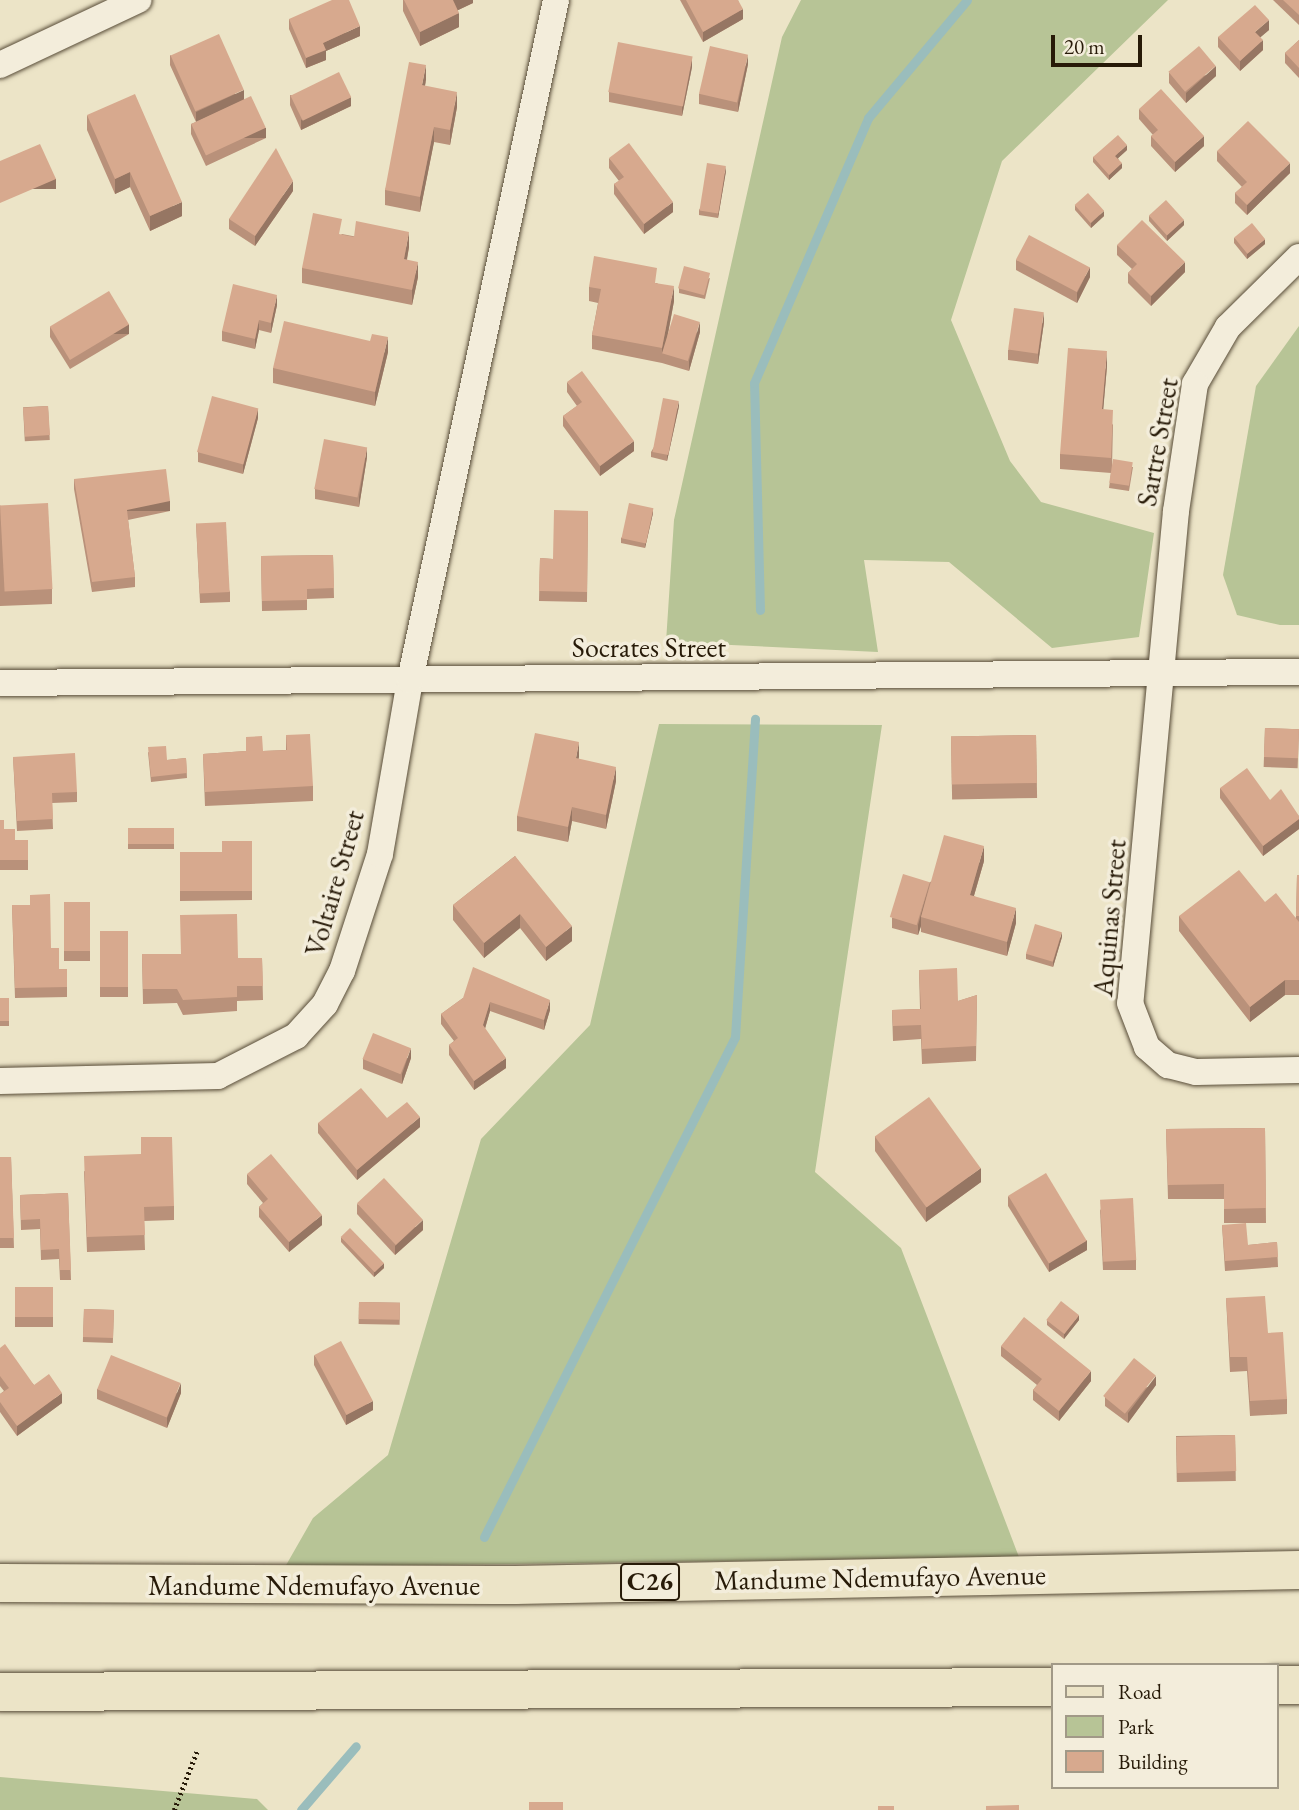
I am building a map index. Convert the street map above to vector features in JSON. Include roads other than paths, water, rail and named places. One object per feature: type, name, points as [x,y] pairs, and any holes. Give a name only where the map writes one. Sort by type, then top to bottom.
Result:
[{"type":"main road","name":"Mandume Ndemufayo Avenue","points":[[0,1583],[515,1585],[1299,1570]]},
{"type":"main road","points":[[1278,1685],[1299,1685]]},
{"type":"main road","points":[[0,1692],[1050,1687]]},
{"type":"street","points":[[0,65],[138,0]]},
{"type":"street","name":"Voltaire Street","points":[[0,1081],[218,1076],[296,1036],[325,1004],[359,925],[380,854],[411,680],[556,0]]},
{"type":"street","name":"Sartre Street","points":[[1162,674],[1195,384],[1228,327],[1299,257]]},
{"type":"street","name":"Socrates Street","points":[[0,683],[1299,672]]},
{"type":"street","name":"Aquinas Street","points":[[1162,674],[1130,1003],[1135,1024],[1147,1047],[1168,1065],[1196,1072],[1299,1070]]},
{"type":"waterway","points":[[760,610],[754,383],[868,118],[967,0]]},
{"type":"waterway","points":[[484,1537],[735,1037],[755,719]]},
{"type":"waterway","points":[[301,1810],[356,1746]]}]
